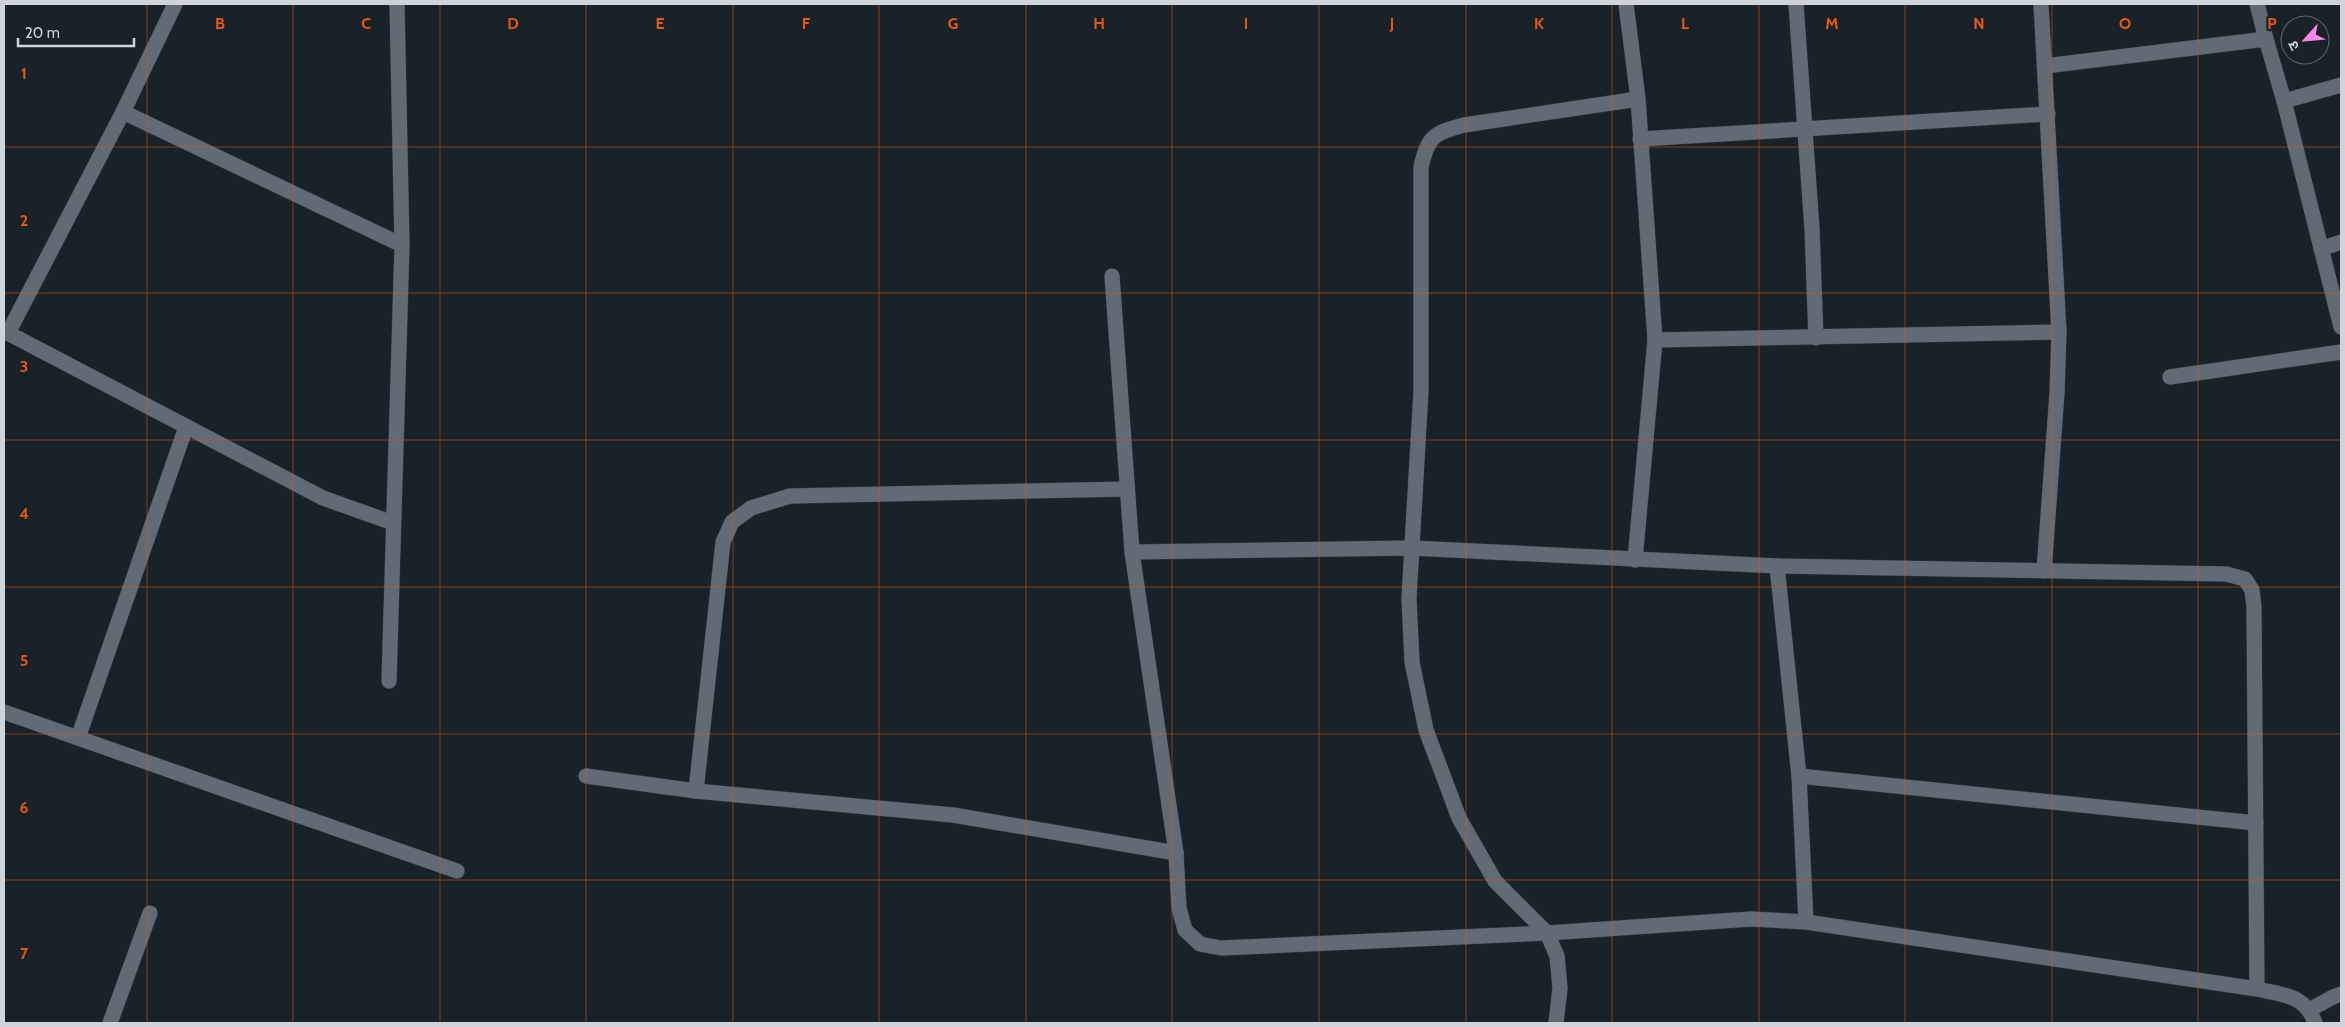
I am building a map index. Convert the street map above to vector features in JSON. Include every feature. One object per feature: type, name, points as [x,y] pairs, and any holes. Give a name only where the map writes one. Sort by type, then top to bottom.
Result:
[{"type":"street","points":[[175,4],[123,112],[6,332],[323,498],[393,523]]},
{"type":"street","points":[[389,681],[402,245],[397,4]]},
{"type":"street","points":[[1626,4],[1638,99],[1655,340],[1635,560]]},
{"type":"street","points":[[1796,4],[1812,229],[1816,338]]},
{"type":"street","points":[[2041,4],[2059,332],[2044,571]]},
{"type":"street","points":[[2257,4],[2284,101],[2341,327]]},
{"type":"street","points":[[2045,66],[2266,39]]},
{"type":"street","points":[[2284,101],[2341,85]]},
{"type":"street","points":[[1556,1023],[1560,988],[1557,956],[1547,933],[1495,881],[1459,818],[1426,730],[1412,662],[1409,598],[1421,391],[1421,167],[1426,147],[1440,132],[1464,125],[1638,99]]},
{"type":"street","points":[[123,112],[402,245]]},
{"type":"street","points":[[1640,138],[2048,114]]},
{"type":"street","points":[[2322,249],[2341,242]]},
{"type":"street","points":[[1112,276],[1132,552],[1176,852],[1179,908],[1185,930],[1200,944],[1221,948],[1547,933],[1751,919],[1806,922],[2257,989],[2292,997],[2313,1016],[2333,997],[2341,994]]},
{"type":"street","points":[[1655,340],[2059,332]]},
{"type":"street","points":[[2170,377],[2341,352]]},
{"type":"street","points":[[78,738],[186,427]]},
{"type":"street","points":[[696,791],[723,542],[732,522],[751,508],[790,496],[1127,489]]},
{"type":"street","points":[[1132,552],[1412,548],[1777,566],[2226,574],[2245,579],[2252,590],[2254,607],[2257,989]]},
{"type":"street","points":[[1777,566],[1799,776],[1806,922]]},
{"type":"street","points":[[4,712],[457,871]]},
{"type":"street","points":[[586,776],[696,791],[952,815],[1176,852]]},
{"type":"street","points":[[1799,776],[2256,823]]},
{"type":"street","points":[[110,1023],[150,913]]}]
